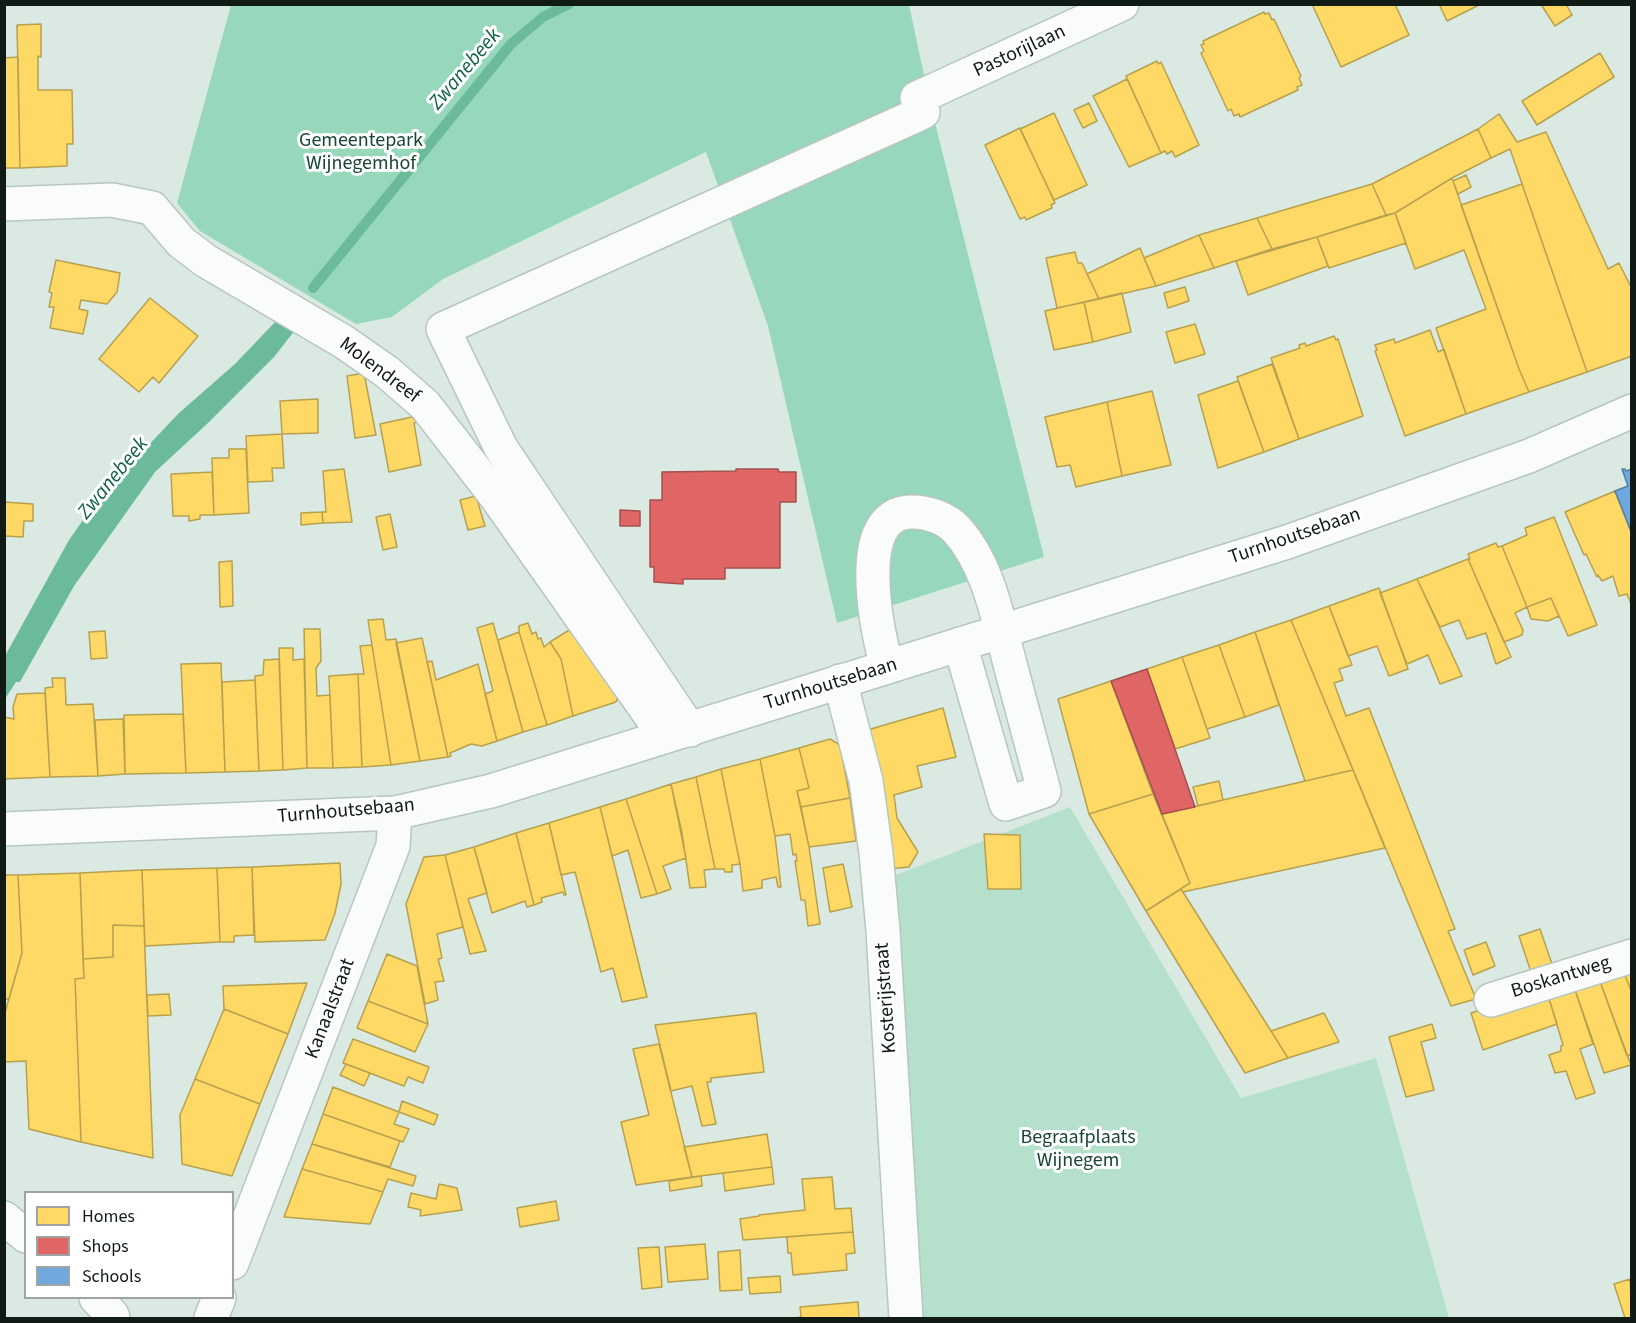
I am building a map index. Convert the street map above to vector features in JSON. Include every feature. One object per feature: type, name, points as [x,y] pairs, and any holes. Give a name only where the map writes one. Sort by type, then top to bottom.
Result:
[{"type":"street","name":"Pastorijlaan","points":[[481,406],[443,329],[922,112],[917,98],[1122,4]]},
{"type":"street","name":"Molendreef","points":[[4,204],[112,200],[153,208],[181,242],[206,261],[344,342],[387,372],[424,405],[677,733]]},
{"type":"street","points":[[440,425],[481,406],[501,448],[677,733]]},
{"type":"street","name":"Turnhoutsebaan","points":[[4,829],[395,813],[491,791],[1309,534],[1529,456],[1632,411]]},
{"type":"street","points":[[887,667],[878,635],[872,584],[876,545],[884,525],[893,518],[907,512],[927,513],[946,520],[957,529],[982,569],[1044,791],[1006,804],[960,644]]},
{"type":"street","name":"Kosterijstraat","points":[[840,681],[866,781],[876,853],[906,1318]]},
{"type":"street","name":"Kanaalstraat","points":[[234,1258],[393,846],[395,813]]},
{"type":"street","name":"Boskantweg","points":[[1491,1000],[1632,956]]},
{"type":"street","points":[[4,1218],[24,1234]]},
{"type":"street","points":[[97,1299],[113,1318]]},
{"type":"street","points":[[211,1318],[219,1299]]},
{"type":"green space","name":"Gemeentepark Wijnegemhof","points":[[231,5],[909,5],[930,103],[1044,557],[837,623],[768,326],[706,152],[443,279],[392,317],[356,324],[200,231],[177,203]]},
{"type":"green space","name":"Begraafplaats Wijnegem","points":[[1070,807],[1241,1098],[1376,1058],[1449,1318],[920,1318],[896,875]]},
{"type":"shaded area","points":[[277,320],[295,330],[274,357],[155,472],[74,586],[20,682],[16,682],[5,699],[5,656],[69,540],[88,513],[104,492],[179,413],[235,364]]},
{"type":"building: Homes","points":[[1312,4],[1395,4],[1409,35],[1341,67]]},
{"type":"building: Homes","points":[[1439,4],[1481,4],[1447,21]]},
{"type":"building: Homes","points":[[1566,4],[1572,15],[1555,26],[1542,6]]},
{"type":"building: Homes","points":[[1264,12],[1269,13],[1272,20],[1274,19],[1301,76],[1299,78],[1302,85],[1297,87],[1298,90],[1240,117],[1239,114],[1234,116],[1231,109],[1228,111],[1201,53],[1204,51],[1201,45],[1204,44],[1203,41]]},
{"type":"building: Homes","points":[[41,24],[38,90],[72,90],[73,144],[67,144],[67,166],[20,168],[17,25]]},
{"type":"building: Homes","points":[[1600,53],[1614,77],[1537,125],[1522,101]]},
{"type":"building: Homes","points":[[18,57],[20,168],[4,168],[4,58]]},
{"type":"building: Homes","points":[[1157,61],[1158,64],[1161,62],[1199,145],[1175,157],[1172,151],[1167,154],[1165,151],[1161,153],[1126,76]]},
{"type":"building: Homes","points":[[1127,79],[1161,153],[1129,167],[1093,96]]},
{"type":"building: Homes","points":[[1089,103],[1097,121],[1083,128],[1074,110]]},
{"type":"building: Homes","points":[[1054,113],[1087,185],[1054,200],[1020,129]]},
{"type":"building: Homes","points":[[1499,114],[1517,142],[1546,132],[1608,269],[1619,263],[1632,289],[1632,356],[1587,372],[1510,149],[1491,158],[1478,129]]},
{"type":"building: Homes","points":[[1020,128],[1055,203],[1051,205],[1052,208],[1026,220],[1025,217],[1020,219],[985,145]]},
{"type":"building: Homes","points":[[1478,129],[1491,158],[1452,178],[1395,213],[1386,215],[1372,184]]},
{"type":"building: Homes","points":[[1466,175],[1471,187],[1458,194],[1453,181]]},
{"type":"building: Homes","points":[[1452,178],[1529,392],[1466,414],[1436,328],[1486,309],[1464,250],[1415,269],[1395,213]]},
{"type":"building: Homes","points":[[1372,184],[1386,215],[1317,237],[1272,249],[1257,218]]},
{"type":"building: Homes","points":[[1522,184],[1587,372],[1529,392],[1461,205]]},
{"type":"building: Homes","points":[[1395,213],[1406,243],[1329,268],[1317,237]]},
{"type":"building: Homes","points":[[1257,218],[1272,249],[1214,268],[1199,235]]},
{"type":"building: Homes","points":[[1199,235],[1214,268],[1156,286],[1144,258]]},
{"type":"building: Homes","points":[[1317,237],[1328,266],[1248,295],[1236,261]]},
{"type":"building: Homes","points":[[1140,248],[1156,286],[1099,299],[1087,274]]},
{"type":"building: Homes","points":[[1075,252],[1078,263],[1082,263],[1099,299],[1057,308],[1046,258]]},
{"type":"building: Homes","points":[[56,260],[120,273],[117,292],[107,304],[81,300],[79,309],[88,311],[83,334],[50,328],[54,307],[49,307],[52,293],[49,292]]},
{"type":"building: Homes","points":[[1185,287],[1189,301],[1168,308],[1164,293]]},
{"type":"building: Homes","points":[[1122,293],[1131,332],[1093,342],[1084,302]]},
{"type":"building: Homes","points":[[150,298],[198,336],[159,383],[153,377],[139,392],[99,359]]},
{"type":"building: Homes","points":[[1084,302],[1093,342],[1054,350],[1045,311]]},
{"type":"building: Homes","points":[[1195,324],[1205,354],[1175,363],[1166,332]]},
{"type":"building: Homes","points":[[1430,330],[1438,352],[1444,349],[1466,414],[1405,436],[1375,351],[1377,350],[1375,345],[1394,339],[1395,343]]},
{"type":"building: Homes","points":[[1334,336],[1336,340],[1338,339],[1363,416],[1299,439],[1271,358],[1300,348],[1299,345],[1305,343],[1306,346]]},
{"type":"building: Homes","points":[[1272,364],[1299,439],[1264,452],[1237,377]]},
{"type":"building: Homes","points":[[364,373],[376,435],[355,438],[347,376]]},
{"type":"building: Homes","points":[[1238,381],[1264,452],[1218,468],[1198,395]]},
{"type":"building: Homes","points":[[1152,391],[1171,465],[1122,476],[1107,402]]},
{"type":"building: Homes","points":[[318,399],[318,433],[282,434],[280,401]]},
{"type":"building: Homes","points":[[1107,402],[1122,476],[1076,487],[1070,465],[1057,467],[1045,417]]},
{"type":"building: Homes","points":[[412,417],[417,422],[414,423],[421,465],[389,472],[380,424]]},
{"type":"building: Homes","points":[[282,434],[284,468],[272,468],[273,481],[248,482],[246,436]]},
{"type":"building: Homes","points":[[229,449],[246,449],[249,513],[214,515],[212,458],[229,458]]},
{"type":"building: Homes","points":[[344,469],[352,522],[323,523],[322,512],[326,512],[323,471]]},
{"type":"building: Homes","points":[[212,472],[214,515],[200,515],[200,519],[189,521],[189,516],[173,516],[171,474]]},
{"type":"building: Homes","points":[[1615,491],[1632,534],[1632,606],[1627,594],[1619,596],[1613,576],[1602,581],[1598,575],[1597,577],[1586,554],[1584,555],[1565,512]]},
{"type":"building: Homes","points":[[476,496],[485,526],[468,530],[460,500]]},
{"type":"building: Homes","points":[[4,502],[33,504],[33,521],[24,521],[23,537],[4,536]]},
{"type":"building: Homes","points":[[322,512],[323,523],[301,525],[301,513]]},
{"type":"building: Homes","points":[[390,514],[397,547],[383,550],[376,517]]},
{"type":"building: Homes","points":[[1554,517],[1597,625],[1568,636],[1551,598],[1527,607],[1502,546],[1527,535],[1525,528]]},
{"type":"building: Homes","points":[[1496,543],[1498,547],[1502,546],[1527,607],[1515,613],[1523,630],[1522,635],[1504,642],[1468,559],[1470,559],[1468,554]]},
{"type":"building: Homes","points":[[1468,559],[1511,657],[1496,664],[1486,633],[1467,639],[1459,620],[1440,627],[1417,579]]},
{"type":"building: Homes","points":[[232,561],[233,606],[220,607],[219,562]]},
{"type":"building: Homes","points":[[1417,579],[1462,676],[1440,684],[1428,655],[1407,664],[1380,593]]},
{"type":"building: Homes","points":[[1379,588],[1408,669],[1389,676],[1377,646],[1348,656],[1329,606]]},
{"type":"building: Homes","points":[[1551,598],[1559,616],[1548,621],[1531,619],[1527,607]]},
{"type":"building: Homes","points":[[1329,606],[1352,665],[1339,669],[1343,680],[1334,683],[1346,716],[1369,708],[1455,929],[1448,931],[1476,999],[1451,1006],[1291,620]]},
{"type":"building: Homes","points":[[383,619],[386,640],[396,639],[420,761],[391,765],[368,620]]},
{"type":"building: Homes","points":[[1291,620],[1353,770],[1305,781],[1255,632]]},
{"type":"building: Homes","points":[[493,623],[523,732],[497,741],[485,694],[493,691],[477,628]]},
{"type":"building: Homes","points":[[528,623],[532,634],[536,632],[544,647],[550,642],[561,659],[573,716],[547,725],[519,632],[519,626]]},
{"type":"building: Homes","points":[[574,627],[620,691],[616,702],[573,716],[561,659],[550,642]]},
{"type":"building: Homes","points":[[304,629],[320,629],[321,661],[316,668],[317,696],[330,695],[333,768],[307,768]]},
{"type":"building: Homes","points":[[105,631],[107,658],[91,659],[89,632]]},
{"type":"building: Homes","points":[[519,632],[547,725],[523,732],[498,640]]},
{"type":"building: Homes","points":[[1255,632],[1279,705],[1245,717],[1219,645]]},
{"type":"building: Homes","points":[[422,638],[448,757],[420,761],[396,643]]},
{"type":"building: Homes","points":[[372,645],[391,765],[362,767],[358,674],[364,674],[360,646]]},
{"type":"building: Homes","points":[[1219,645],[1245,717],[1207,729],[1182,657]]},
{"type":"building: Homes","points":[[279,648],[293,648],[293,660],[304,659],[307,768],[283,770]]},
{"type":"building: Homes","points":[[1182,657],[1210,738],[1175,749],[1147,669]]},
{"type":"building: Homes","points":[[279,659],[283,770],[259,771],[255,676],[263,675],[264,660]]},
{"type":"building: Homes","points":[[432,661],[436,680],[478,664],[497,741],[482,746],[471,744],[450,753],[451,756],[448,757],[427,662]]},
{"type":"building: Homes","points":[[221,663],[225,772],[186,773],[181,664]]},
{"type":"building: Homes","points":[[358,674],[362,767],[333,768],[329,676]]},
{"type":"building: Homes","points":[[52,678],[65,678],[66,705],[93,704],[98,776],[50,777],[45,688],[53,687]]},
{"type":"building: Homes","points":[[255,680],[259,771],[225,772],[222,682]]},
{"type":"building: Homes","points":[[1111,681],[1153,794],[1089,814],[1058,699]]},
{"type":"building: Homes","points":[[45,693],[50,777],[4,779],[4,717],[14,719],[13,707],[17,694]]},
{"type":"building: Homes","points":[[943,708],[956,757],[917,766],[922,787],[894,795],[897,818],[918,852],[909,867],[888,869],[864,731]]},
{"type":"building: Homes","points":[[183,714],[186,773],[125,774],[124,715]]},
{"type":"building: Homes","points":[[123,719],[125,774],[98,776],[95,720]]},
{"type":"building: Homes","points":[[830,739],[840,745],[850,798],[801,807],[797,791],[809,788],[799,748]]},
{"type":"building: Homes","points":[[799,748],[809,788],[797,791],[809,847],[820,924],[808,926],[805,900],[801,900],[796,854],[793,855],[790,834],[775,836],[760,759]]},
{"type":"building: Homes","points":[[760,759],[775,836],[781,887],[778,887],[776,877],[762,880],[762,888],[743,891],[740,864],[721,769]]},
{"type":"building: Homes","points":[[721,769],[740,864],[732,865],[732,872],[715,869],[696,777]]},
{"type":"building: Homes","points":[[1353,770],[1385,848],[1183,892],[1181,889],[1190,883],[1162,814]]},
{"type":"building: Homes","points":[[696,777],[715,869],[704,870],[706,887],[690,888],[682,833],[671,784]]},
{"type":"building: Homes","points":[[1219,781],[1223,800],[1198,806],[1193,787]]},
{"type":"building: Homes","points":[[671,784],[686,858],[663,866],[671,889],[657,894],[626,799]]},
{"type":"building: Homes","points":[[1153,794],[1190,883],[1146,911],[1089,814]]},
{"type":"building: Homes","points":[[850,798],[856,841],[809,847],[801,807]]},
{"type":"building: Homes","points":[[626,799],[657,894],[641,898],[628,850],[612,856],[600,807]]},
{"type":"building: Homes","points":[[600,807],[647,997],[622,1002],[613,968],[601,972],[575,872],[561,875],[549,823]]},
{"type":"building: Homes","points":[[549,823],[566,895],[563,892],[541,898],[542,902],[534,905],[516,833]]},
{"type":"building: Homes","points":[[516,833],[534,905],[527,907],[525,901],[492,913],[474,847]]},
{"type":"building: Homes","points":[[984,834],[1020,835],[1021,889],[988,889]]},
{"type":"building: Homes","points":[[474,847],[487,893],[468,899],[486,951],[470,954],[445,855]]},
{"type":"building: Homes","points":[[445,855],[463,927],[437,934],[442,958],[438,959],[444,981],[435,982],[438,1000],[425,1004],[406,904],[424,857]]},
{"type":"building: Homes","points":[[340,863],[341,884],[335,913],[325,940],[255,942],[252,867]]},
{"type":"building: Homes","points":[[843,864],[852,907],[830,912],[823,868]]},
{"type":"building: Homes","points":[[252,867],[254,935],[234,936],[234,942],[220,942],[217,868]]},
{"type":"building: Homes","points":[[217,868],[220,942],[145,946],[142,870]]},
{"type":"building: Homes","points":[[142,870],[144,926],[113,925],[113,957],[83,959],[80,873]]},
{"type":"building: Homes","points":[[80,873],[84,978],[75,979],[81,1142],[29,1129],[26,1061],[4,1062],[4,1016],[22,953],[18,875]]},
{"type":"building: Homes","points":[[4,875],[18,875],[22,953],[9,999],[4,999]]},
{"type":"building: Homes","points":[[1181,889],[1288,1058],[1245,1073],[1146,911]]},
{"type":"building: Homes","points":[[113,925],[144,926],[153,1158],[81,1142],[75,979],[84,978],[83,959],[113,957]]},
{"type":"building: Homes","points":[[1540,929],[1554,970],[1533,978],[1519,936]]},
{"type":"building: Homes","points":[[1486,942],[1495,966],[1473,975],[1464,950]]},
{"type":"building: Homes","points":[[387,954],[417,966],[428,1024],[368,1001]]},
{"type":"building: Homes","points":[[1632,965],[1632,993],[1622,968]]},
{"type":"building: Homes","points":[[1622,968],[1632,993],[1632,1054],[1627,1056],[1598,976]]},
{"type":"building: Homes","points":[[1598,976],[1631,1065],[1604,1073],[1573,984]]},
{"type":"building: Homes","points":[[307,983],[288,1034],[224,1009],[223,986]]},
{"type":"building: Homes","points":[[1573,984],[1593,1044],[1580,1049],[1595,1093],[1576,1099],[1566,1071],[1555,1073],[1549,1055],[1561,1051],[1563,1045],[1547,992]]},
{"type":"building: Homes","points":[[1546,989],[1557,1024],[1483,1050],[1471,1013]]},
{"type":"building: Homes","points":[[169,994],[171,1015],[148,1016],[147,995]]},
{"type":"building: Homes","points":[[368,1001],[428,1024],[415,1052],[357,1028]]},
{"type":"building: Homes","points":[[224,1009],[288,1034],[260,1104],[195,1079]]},
{"type":"building: Homes","points":[[756,1013],[764,1072],[711,1078],[711,1082],[707,1082],[716,1124],[702,1126],[692,1086],[671,1091],[655,1025]]},
{"type":"building: Homes","points":[[1324,1013],[1339,1042],[1288,1058],[1271,1031]]},
{"type":"building: Homes","points":[[1432,1024],[1436,1038],[1421,1042],[1434,1090],[1406,1097],[1389,1037]]},
{"type":"building: Homes","points":[[353,1039],[429,1067],[423,1083],[408,1077],[404,1086],[343,1063]]},
{"type":"building: Homes","points":[[659,1044],[692,1177],[636,1185],[621,1122],[649,1115],[633,1049]]},
{"type":"building: Homes","points":[[346,1064],[370,1073],[364,1086],[340,1075]]},
{"type":"building: Homes","points":[[195,1079],[260,1104],[232,1176],[182,1164],[180,1115]]},
{"type":"building: Homes","points":[[333,1087],[399,1112],[394,1124],[409,1129],[403,1142],[323,1114]]},
{"type":"building: Homes","points":[[402,1101],[438,1115],[434,1125],[399,1112]]},
{"type":"building: Homes","points":[[323,1114],[400,1141],[390,1167],[312,1144]]},
{"type":"building: Homes","points":[[767,1134],[772,1167],[692,1177],[684,1147]]},
{"type":"building: Homes","points":[[312,1144],[416,1176],[413,1186],[388,1179],[383,1192],[302,1169]]},
{"type":"building: Homes","points":[[772,1167],[774,1184],[725,1191],[723,1173]]},
{"type":"building: Homes","points":[[302,1169],[383,1192],[370,1224],[284,1217]]},
{"type":"building: Homes","points":[[701,1176],[702,1186],[670,1191],[669,1181]]},
{"type":"building: Homes","points":[[832,1177],[835,1209],[851,1208],[853,1232],[743,1240],[740,1219],[805,1210],[802,1179]]},
{"type":"building: Homes","points":[[439,1184],[457,1188],[462,1210],[420,1216],[421,1210],[408,1207],[411,1193],[436,1199]]},
{"type":"building: Homes","points":[[556,1201],[559,1220],[520,1227],[517,1208]]},
{"type":"building: Homes","points":[[853,1232],[855,1253],[846,1254],[847,1270],[793,1275],[787,1237]]},
{"type":"building: Homes","points":[[705,1244],[708,1279],[668,1282],[665,1247]]},
{"type":"building: Homes","points":[[659,1247],[662,1287],[642,1289],[638,1248]]},
{"type":"building: Homes","points":[[740,1250],[742,1290],[720,1291],[718,1252]]},
{"type":"building: Homes","points":[[780,1276],[781,1292],[750,1294],[748,1278]]},
{"type":"building: Homes","points":[[1630,1279],[1632,1318],[1625,1318],[1614,1284]]},
{"type":"building: Homes","points":[[858,1302],[859,1318],[794,1318],[801,1317],[800,1307]]},
{"type":"building: Shops","points":[[736,469],[778,469],[779,472],[796,472],[796,502],[780,502],[780,568],[725,568],[725,579],[683,579],[683,584],[654,582],[654,567],[650,567],[650,500],[662,500],[662,472],[736,471]]},
{"type":"building: Shops","points":[[620,510],[640,511],[640,526],[620,526]]},
{"type":"building: Shops","points":[[1147,669],[1195,807],[1162,814],[1111,681]]},
{"type":"building: Schools","points":[[1622,469],[1626,471],[1632,469],[1632,534],[1615,491],[1628,486]]},
{"type":"waterway","name":"Zwanebeek","points":[[313,288],[511,44],[543,17],[569,4]]}]
